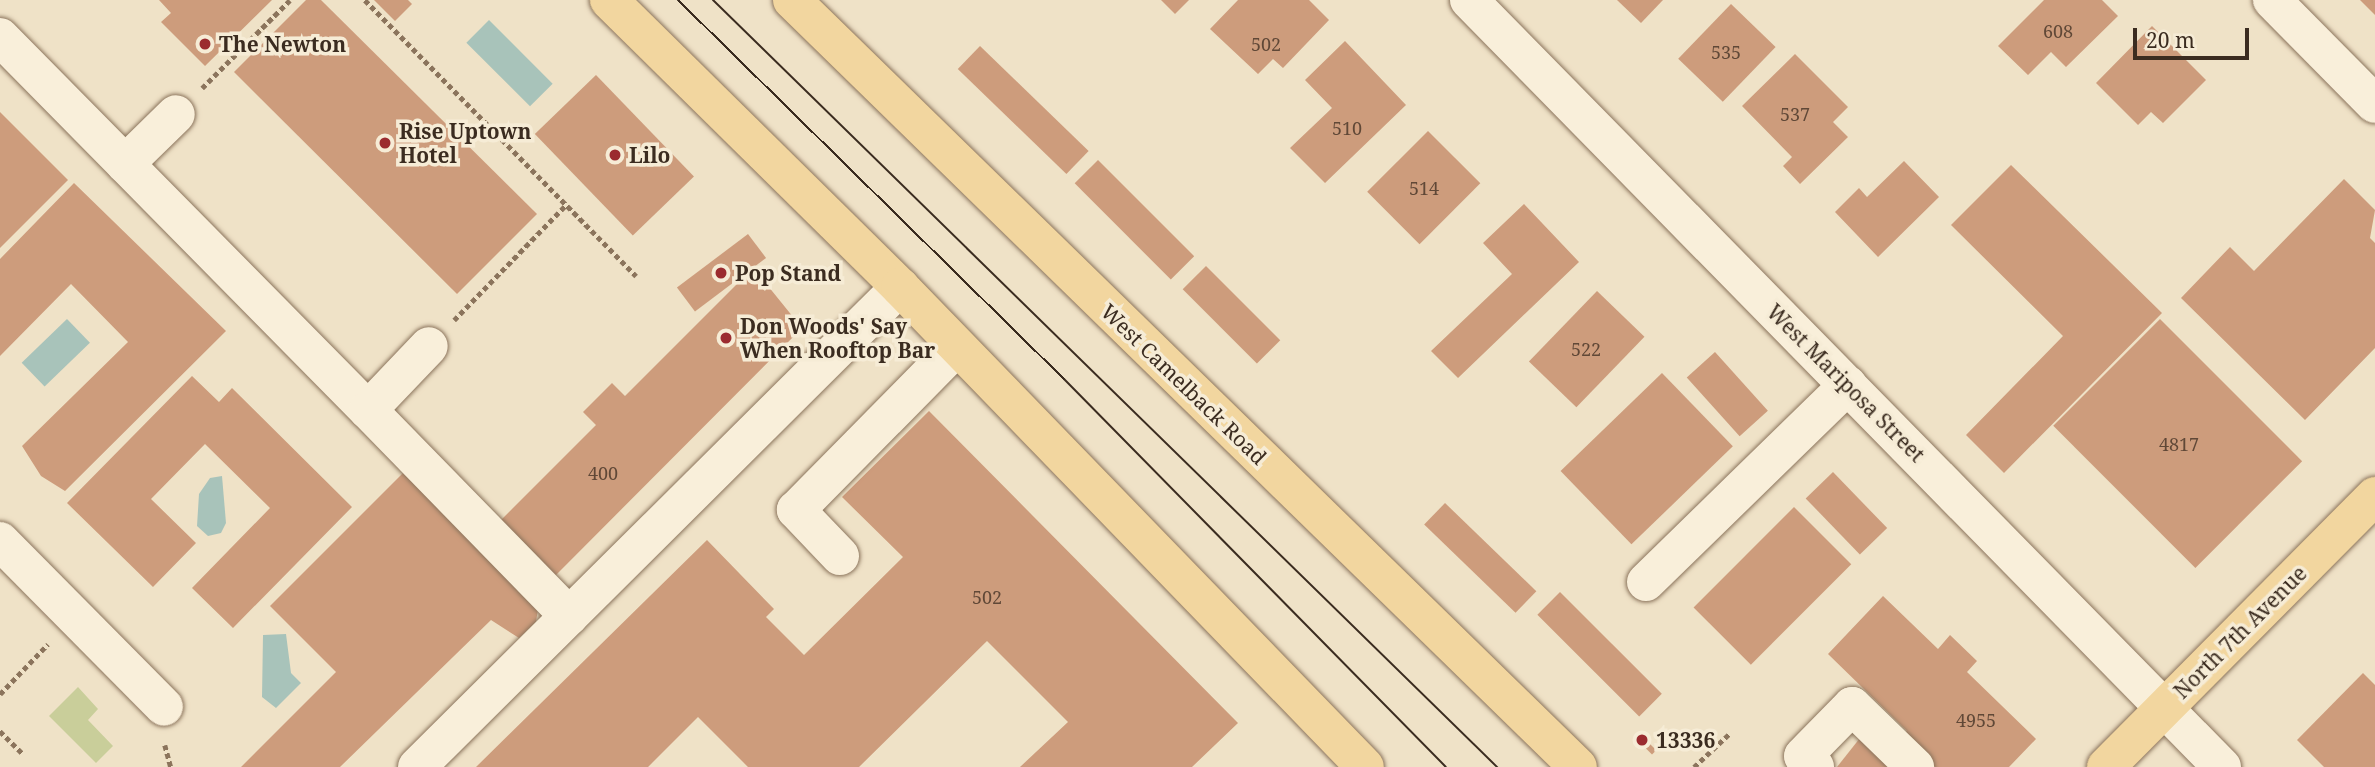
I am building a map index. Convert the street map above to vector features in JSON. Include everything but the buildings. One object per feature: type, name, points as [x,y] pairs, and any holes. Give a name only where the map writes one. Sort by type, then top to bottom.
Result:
[{"type":"main road","points":[[609,0],[900,287],[1365,767]]},
{"type":"main road","name":"West Camelback Road","points":[[792,0],[1578,767]]},
{"type":"main road","name":"North 7th Avenue","points":[[2106,767],[2375,496]]},
{"type":"street","name":"West Mariposa Street","points":[[1469,0],[2222,767]]},
{"type":"street","points":[[2273,0],[2375,104]]},
{"type":"street","points":[[0,37],[569,616]]},
{"type":"street","points":[[125,164],[176,114]]},
{"type":"street","points":[[417,767],[900,287]]},
{"type":"street","points":[[368,410],[429,346]]},
{"type":"street","points":[[840,556],[796,510],[957,347]]},
{"type":"street","points":[[1647,582],[1848,385]]},
{"type":"street","points":[[0,541],[164,707]]},
{"type":"street","points":[[1815,767],[1803,756],[1852,706],[1915,767]]},
{"type":"path","points":[[176,114],[290,0]]},
{"type":"path","points":[[365,0],[636,276]]},
{"type":"path","points":[[429,346],[566,205]]},
{"type":"path","points":[[0,694],[74,616]]},
{"type":"path","points":[[0,731],[22,753]]},
{"type":"path","points":[[1694,767],[1729,734]]},
{"type":"green space","points":[[78,687],[98,709],[88,720],[113,746],[96,763],[49,716]]},
{"type":"water","points":[[489,20],[553,84],[530,106],[466,43]]},
{"type":"water","points":[[67,319],[90,343],[45,387],[22,363]]},
{"type":"water","points":[[222,476],[226,523],[221,533],[208,536],[197,526],[199,494],[210,478]]},
{"type":"water","points":[[286,634],[291,673],[301,683],[276,708],[262,697],[263,635]]},
{"type":"tram line","points":[[678,0],[1064,379],[1446,767]]},
{"type":"tram line","points":[[713,0],[1497,767]]},
{"type":"place","name":"The Newton","points":[[205,44]]},
{"type":"place","name":"Rise Uptown Hotel","points":[[385,143]]},
{"type":"place","name":"Lilo","points":[[615,155]]},
{"type":"place","name":"Pop Stand","points":[[721,273]]},
{"type":"place","name":"Don Woods' Say When Rooftop Bar","points":[[726,338]]},
{"type":"place","name":"13336","points":[[1642,740]]}]
